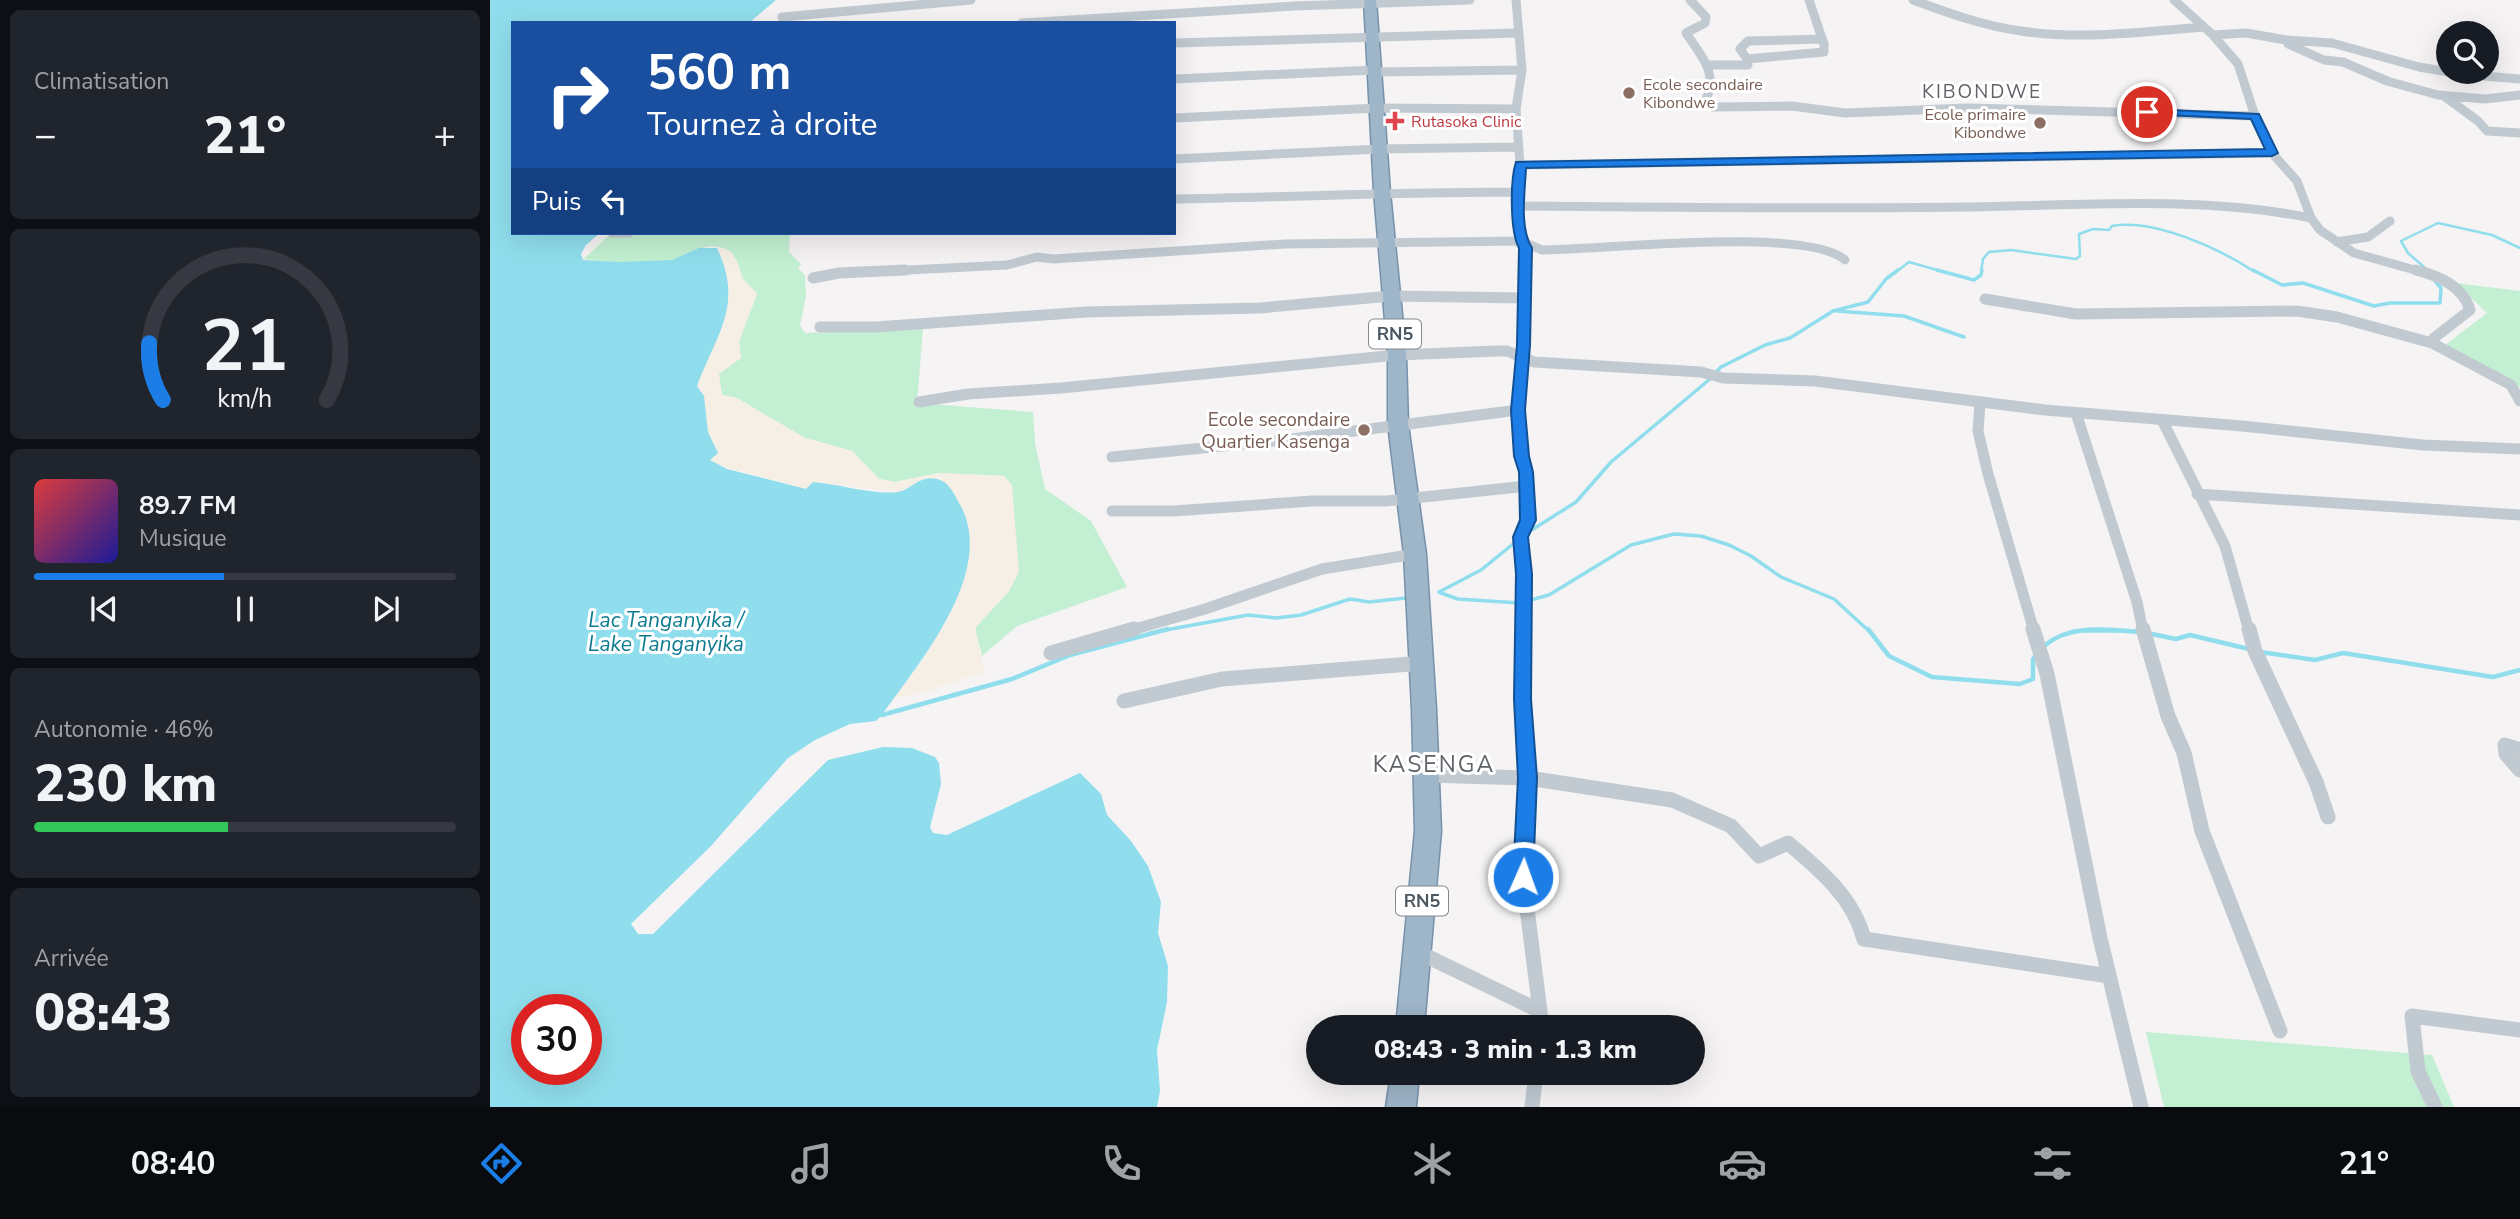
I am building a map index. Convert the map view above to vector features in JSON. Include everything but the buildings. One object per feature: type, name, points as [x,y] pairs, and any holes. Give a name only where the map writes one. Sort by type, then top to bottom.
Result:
[{"type":"highway","name":"RN5","points":[[1370,1],[1382,192],[1397,355],[1398,424],[1415,554],[1423,663],[1428,831],[1411,1015]]},
{"type":"highway","points":[[1401,1107],[1404,1085]]},
{"type":"street","points":[[823,21],[831,0]]},
{"type":"street","points":[[782,18],[971,0]]},
{"type":"street","points":[[1181,12],[1185,0]]},
{"type":"street","points":[[1051,21],[1370,1],[1470,0]]},
{"type":"street","points":[[1516,0],[1522,70],[1516,109],[1520,165],[1519,206],[1521,241],[1525,248],[1525,298],[1518,410],[1528,520],[1521,537],[1524,574],[1522,699],[1528,778],[1523,877],[1540,1015]]},
{"type":"street","points":[[1690,0],[1703,13],[1706,21],[1686,33],[1707,65],[1713,80],[1706,99],[1713,107],[1791,106],[1845,113],[1967,108],[2255,116]]},
{"type":"street","points":[[1747,59],[1824,51],[1809,0]]},
{"type":"street","points":[[1913,0],[1948,14],[2020,31],[2063,35],[2203,27]]},
{"type":"street","points":[[2174,0],[2213,35],[2238,64],[2255,116],[2272,153],[2297,181],[2311,218],[2320,230],[2354,253],[2424,272],[2458,289],[2466,297],[2470,310],[2434,338],[2432,343]]},
{"type":"street","points":[[1176,43],[1517,33]]},
{"type":"street","points":[[2213,35],[2261,35],[2286,40],[2332,43],[2436,69]]},
{"type":"street","points":[[2261,35],[2387,81],[2444,96],[2485,99],[2520,95]]},
{"type":"street","points":[[1707,65],[1748,65],[1740,49],[1748,41],[1822,39]]},
{"type":"street","points":[[1176,79],[1375,71],[1522,70]]},
{"type":"street","points":[[2499,77],[2520,79]]},
{"type":"street","points":[[2478,84],[2485,99]]},
{"type":"street","points":[[2444,96],[2454,107],[2481,122],[2487,131],[2520,133]]},
{"type":"street","points":[[1176,118],[1377,108],[1516,109]]},
{"type":"street","points":[[1176,159],[1379,149],[1518,147]]},
{"type":"street","points":[[1520,165],[2272,153]]},
{"type":"street","points":[[1176,199],[1309,197],[1382,192],[1519,192]]},
{"type":"street","points":[[1519,206],[1891,208],[2049,206],[2121,202],[2272,210],[2311,218]]},
{"type":"street","points":[[2337,242],[2368,237],[2390,221]]},
{"type":"street","points":[[813,278],[839,273],[1007,265],[1037,257],[1053,259],[1285,244],[1387,242],[1521,241],[1542,250],[1612,249],[1708,240],[1766,241],[1835,251],[1845,260]]},
{"type":"street","points":[[820,327],[876,327],[1097,312],[1260,308],[1391,296],[1525,298]]},
{"type":"street","points":[[1984,299],[2076,314],[2297,311],[2337,317],[2432,343],[2516,383],[2520,401]]},
{"type":"street","points":[[919,402],[968,394],[1061,388],[1397,355],[1507,351],[1534,362],[1701,372],[1723,378],[1815,381],[2076,413],[2242,426],[2423,445],[2520,449]]},
{"type":"street","points":[[1980,402],[1978,431],[2008,549],[2048,674],[2109,976],[2141,1107]]},
{"type":"street","points":[[1112,457],[1284,440],[1518,410]]},
{"type":"street","points":[[2076,413],[2137,602],[2149,657],[2168,716],[2184,752],[2202,831],[2280,1031]]},
{"type":"street","points":[[2162,420],[2225,546],[2255,651],[2316,782],[2328,817]]},
{"type":"street","points":[[1112,511],[1174,511],[1300,501],[1386,501],[1527,486]]},
{"type":"street","points":[[2197,494],[2520,514]]},
{"type":"street","points":[[1051,653],[1205,609],[1322,569],[1415,554]]},
{"type":"street","points":[[1124,701],[1222,679],[1423,663]]},
{"type":"street","points":[[2520,750],[2505,745],[2506,754],[2520,770]]},
{"type":"street","points":[[1427,775],[1528,778],[1672,800],[1731,826],[1759,856],[1788,843],[1828,878],[1862,925],[1864,939],[2109,976]]},
{"type":"street","points":[[1418,952],[1534,1015]]},
{"type":"street","points":[[2435,1107],[2418,1071],[2412,1016],[2520,1030]]},
{"type":"street","points":[[1532,1107],[1535,1085]]},
{"type":"green space","points":[[609,235],[790,235],[789,252],[801,264],[798,268],[805,275],[806,296],[800,325],[805,333],[923,329],[917,403],[1033,412],[1035,443],[1045,489],[1091,521],[1127,587],[1017,626],[982,656],[975,628],[1009,591],[1004,476],[939,473],[895,482],[879,479],[852,451],[805,438],[737,398],[722,395],[718,374],[739,341],[757,294],[743,279],[734,256],[728,250],[706,247],[662,262],[584,259]]},
{"type":"green space","points":[[2455,283],[2520,291],[2520,387],[2445,345],[2487,313]]},
{"type":"green space","points":[[2146,1032],[2432,1055],[2454,1107],[2164,1107]]},
{"type":"sand","points":[[719,250],[730,251],[737,261],[743,279],[757,294],[739,341],[741,358],[719,374],[722,395],[737,398],[805,438],[852,451],[879,479],[895,482],[939,473],[1004,476],[1012,485],[1019,572],[1009,591],[975,628],[984,672],[918,694],[894,698],[933,645],[963,578],[908,486],[900,492],[813,482],[806,489],[727,468],[709,460],[704,396],[697,386],[708,356],[728,280]]},
{"type":"water","name":"Lac Tanganyika / Lake Tanganyika","points":[[490,0],[776,0],[751,21],[511,21],[511,235],[598,235],[586,245],[581,254],[583,260],[672,260],[699,248],[717,248],[725,268],[728,303],[725,319],[697,386],[704,396],[708,432],[718,453],[710,460],[727,469],[806,489],[813,482],[877,492],[898,492],[925,479],[941,480],[947,484],[958,501],[968,528],[969,556],[962,585],[950,614],[882,715],[876,721],[850,724],[815,740],[788,758],[711,846],[631,924],[638,934],[653,934],[828,760],[883,747],[912,748],[935,757],[939,763],[941,784],[930,827],[933,833],[947,835],[1080,773],[1101,794],[1107,815],[1131,841],[1148,866],[1161,902],[1158,933],[1168,966],[1167,1002],[1157,1050],[1160,1091],[1157,1107],[490,1107]]},
{"type":"waterway","points":[[2424,267],[2408,253],[2401,241],[2438,223],[2492,235],[2520,248]]},
{"type":"waterway","points":[[1981,272],[1983,259],[1989,252],[2011,250],[2076,259],[2080,256],[2079,234],[2093,229],[2109,230],[2112,226],[2129,225],[2186,237],[2255,272]]},
{"type":"waterway","points":[[1896,272],[1909,262],[1937,270]]},
{"type":"waterway","points":[[1715,373],[1721,367],[1765,345],[1790,338],[1833,311],[1868,302],[1886,279],[1898,270]]},
{"type":"waterway","points":[[1937,270],[1974,280],[1981,275],[1982,270]]},
{"type":"waterway","points":[[1937,270],[1944,272]]},
{"type":"waterway","points":[[2253,270],[2282,285],[2303,283],[2374,306],[2390,303],[2440,303],[2441,288],[2435,281]]},
{"type":"waterway","points":[[1837,311],[1904,316],[1964,337]]},
{"type":"waterway","points":[[1527,533],[1576,502],[1611,462],[1710,379]]},
{"type":"waterway","points":[[1527,601],[1549,595],[1631,545],[1674,534],[1701,536],[1729,545],[1751,556],[1781,577],[1834,599],[1869,631]]},
{"type":"waterway","points":[[1439,592],[1481,570],[1518,540]]},
{"type":"waterway","points":[[1441,593],[1458,599],[1519,603]]},
{"type":"waterway","points":[[1161,631],[1248,615],[1276,618],[1301,615],[1350,599],[1369,602],[1406,598]]},
{"type":"waterway","points":[[1161,631],[1168,629]]},
{"type":"waterway","points":[[1868,629],[1889,656],[1932,677],[2020,684],[2033,679],[2033,659],[2036,655]]},
{"type":"waterway","points":[[2077,631],[2102,629],[2140,632]]},
{"type":"waterway","points":[[882,715],[1012,679],[1070,655],[1161,631]]},
{"type":"waterway","points":[[2044,646],[2054,639],[2077,631]]},
{"type":"waterway","points":[[2077,631],[2123,631]]},
{"type":"waterway","points":[[2147,633],[2176,639],[2190,635],[2249,649]]},
{"type":"waterway","points":[[2260,652],[2315,660],[2343,653],[2493,677],[2520,670]]},
{"type":"place","name":"Ecole secondaire Kibondwe","points":[[1629,93]]},
{"type":"place","name":"Rutasoka Clinic","points":[[1395,121]]},
{"type":"place","name":"Ecole primaire Kibondwe","points":[[2040,123]]},
{"type":"place","name":"Ecole secondaire Quartier Kasenga","points":[[1364,430]]},
{"type":"district","name":"KIBONDWE","points":[[1982,91]]},
{"type":"district","name":"KASENGA","points":[[1434,764]]},
{"type":"route","points":[[1523,877],[1528,778],[1522,699],[1524,574],[1521,537],[1528,520],[1526,472],[1519,435],[1518,410],[1525,298],[1525,248],[1521,241],[1519,206],[1520,165],[2272,153],[2255,116],[2147,112]]}]
